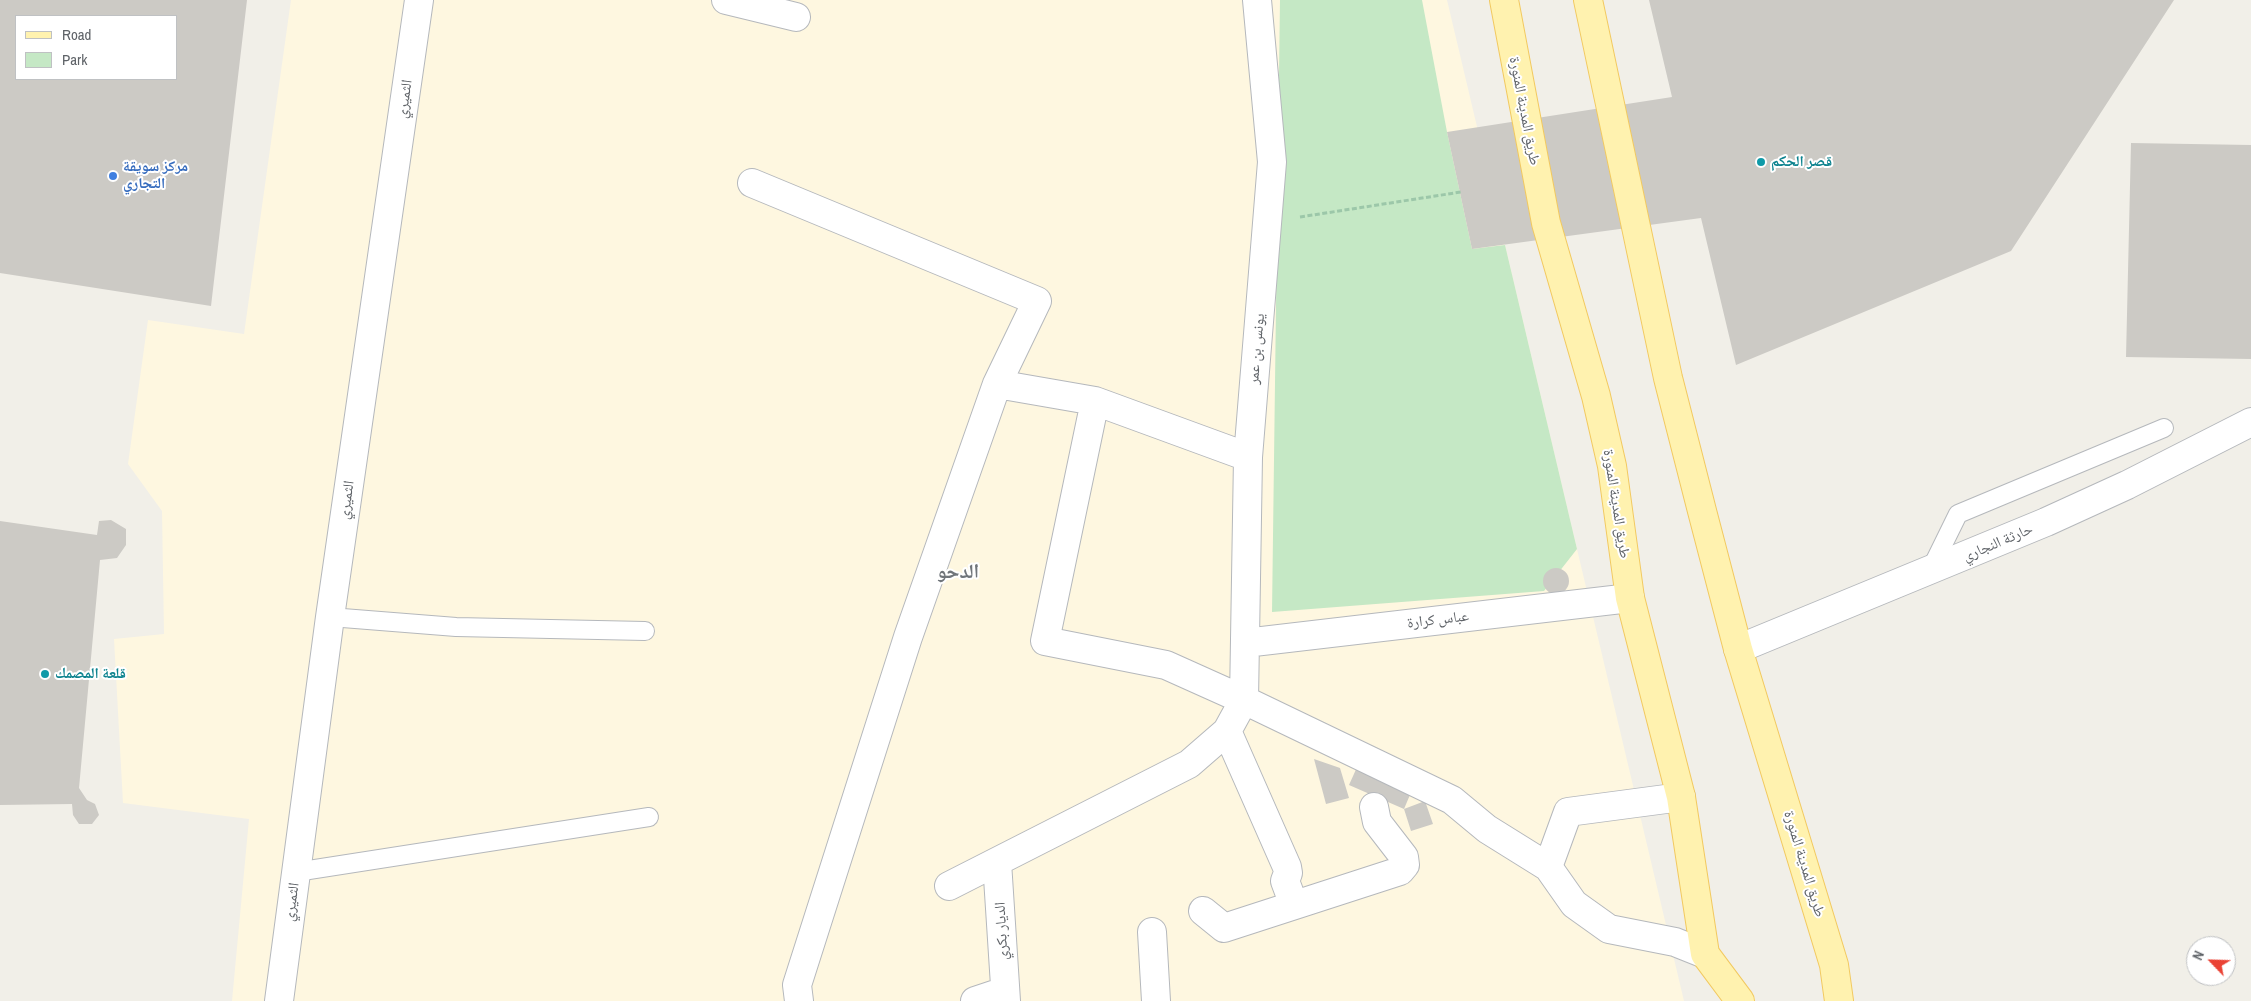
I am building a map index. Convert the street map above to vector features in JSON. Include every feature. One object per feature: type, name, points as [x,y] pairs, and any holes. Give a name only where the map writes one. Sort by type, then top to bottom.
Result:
[{"type":"main road","name":"طريق المدينة المنورة","points":[[1504,0],[1546,223],[1596,396],[1612,466],[1630,598],[1682,797],[1705,954],[1740,1001]]},
{"type":"main road","name":"طريق المدينة المنورة","points":[[1588,0],[1668,378],[1738,650],[1834,966],[1839,1001]]},
{"type":"main road","points":[[1832,1001],[1834,966]]},
{"type":"street","name":"الثميري","points":[[279,1001],[330,617],[419,0]]},
{"type":"street","points":[[726,0],[796,16]]},
{"type":"street","name":"يونس بن عمر","points":[[1244,700],[1248,457],[1272,162],[1257,0]]},
{"type":"street","points":[[752,183],[1037,301],[997,384],[908,638],[797,985],[799,1001]]},
{"type":"street","points":[[997,384],[1095,401],[1248,457]]},
{"type":"street","points":[[1095,401],[1045,641],[1166,665],[1244,700],[1452,800],[1487,829],[1548,867],[1574,904],[1609,929],[1675,942],[1705,954]]},
{"type":"street","name":"حارثة النجاري","points":[[1738,650],[1930,572],[2127,486],[2251,422]]},
{"type":"street","name":"عباس كرارة","points":[[1245,643],[1630,598]]},
{"type":"street","points":[[949,886],[1189,764],[1227,731],[1244,700]]},
{"type":"street","points":[[1227,731],[1287,867],[1288,873],[1285,881],[1294,906]]},
{"type":"street","points":[[1548,867],[1568,812],[1682,797]]},
{"type":"street","points":[[1203,911],[1224,928],[1400,871],[1405,866],[1404,857],[1377,822],[1374,807]]},
{"type":"street","name":"الديار بكري","points":[[997,862],[1005,996]]},
{"type":"street","points":[[1152,932],[1156,1001]]},
{"type":"street","points":[[975,1001],[1005,996]]},
{"type":"lane","points":[[1930,572],[1958,514],[2164,428]]},
{"type":"lane","points":[[330,617],[456,627],[645,632]]},
{"type":"lane","points":[[296,872],[648,817]]},
{"type":"path","points":[[1267,222],[1461,192]]},
{"type":"shaded area","points":[[291,0],[1447,0],[1684,1001],[232,1001],[249,819],[123,803],[114,639],[164,634],[162,511],[128,464],[148,320],[244,334]]},
{"type":"green space","points":[[1280,0],[1422,0],[1472,249],[1505,245],[1577,549],[1544,591],[1272,612]]},
{"type":"building","name":"مركز سويقة التجاري","points":[[0,0],[247,0],[211,306],[0,273]]},
{"type":"building","name":"قصر الحكم","points":[[1649,0],[2174,0],[2011,251],[1736,365],[1701,218],[1472,249],[1447,132],[1672,97]]},
{"type":"building","points":[[2131,143],[2251,145],[2251,359],[2126,357]]},
{"type":"building","name":"قلعة المصمك","points":[[111,520],[126,529],[126,545],[117,558],[100,560],[79,788],[87,800],[95,804],[99,815],[92,824],[79,824],[73,815],[72,804],[0,805],[0,521],[97,535],[99,521]]},
{"type":"building","points":[[1556,568],[1566,571],[1569,581],[1566,591],[1556,594],[1546,591],[1543,581],[1546,571]]},
{"type":"building","points":[[1314,759],[1340,768],[1349,798],[1326,804]]},
{"type":"building","points":[[1358,765],[1412,790],[1404,809],[1349,785]]},
{"type":"building","points":[[1425,801],[1433,824],[1411,831],[1404,809]]},
{"type":"place","name":"قصر الحكم","points":[[1761,162]]},
{"type":"place","name":"مركز سويقة التجاري","points":[[113,176]]},
{"type":"place","name":"قلعة المصمك","points":[[45,674]]},
{"type":"district","name":"الدحو","points":[[958,573]]}]
